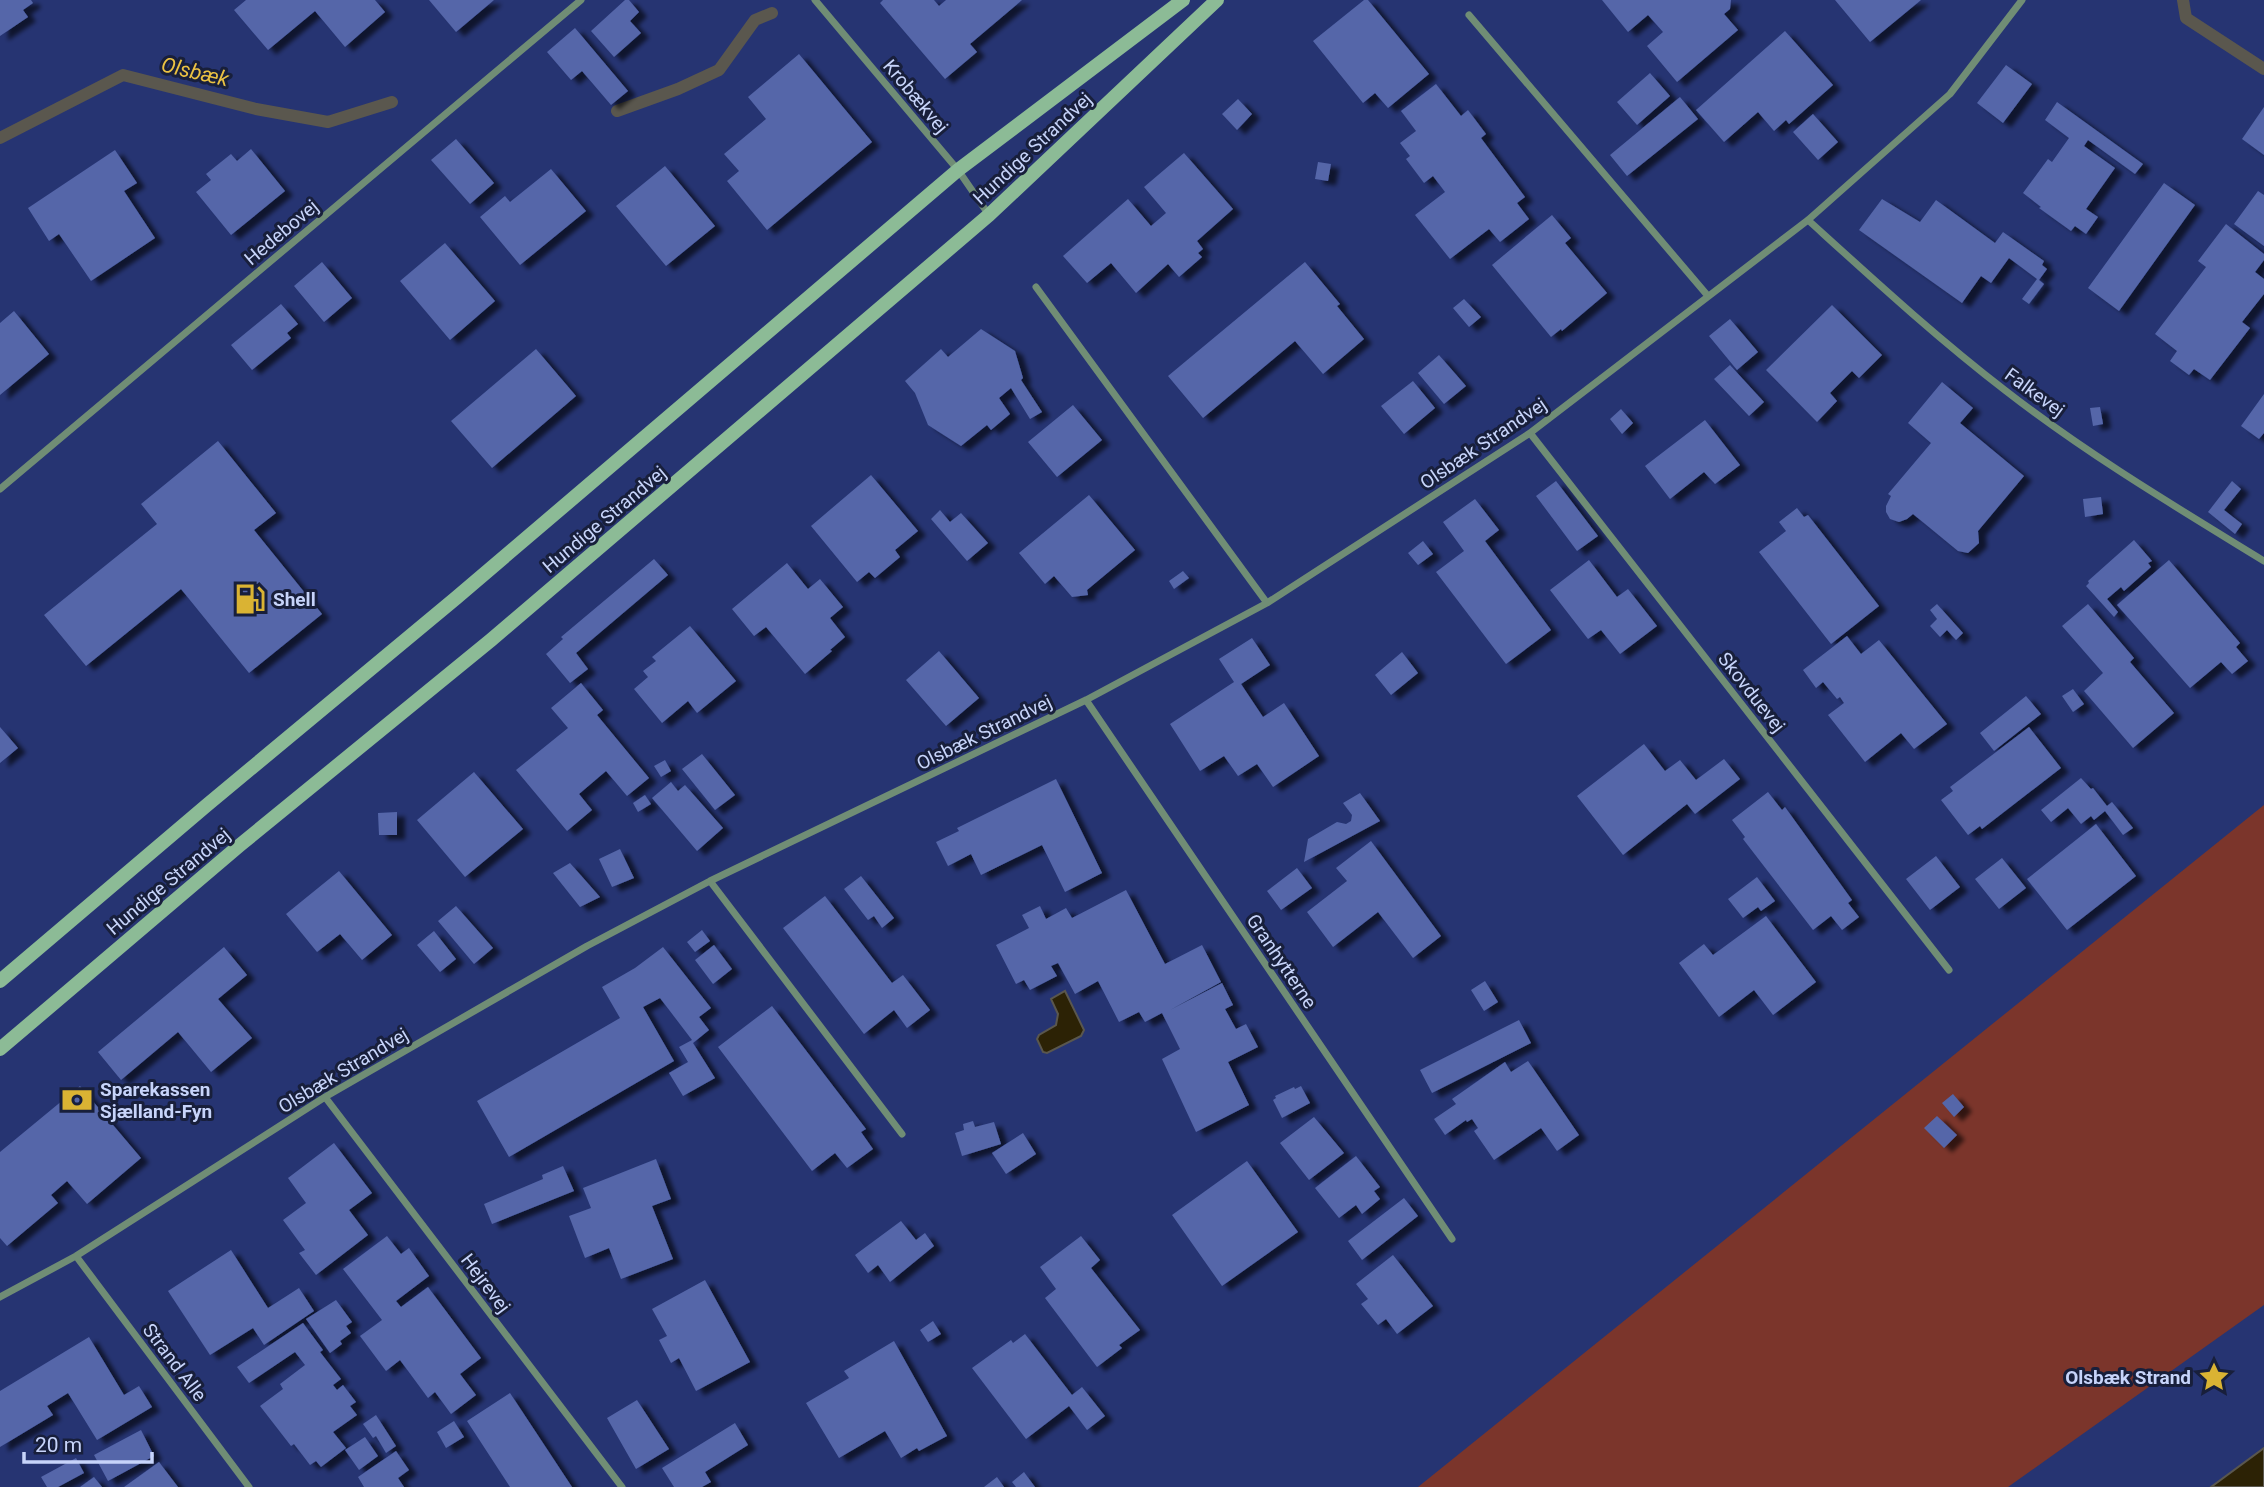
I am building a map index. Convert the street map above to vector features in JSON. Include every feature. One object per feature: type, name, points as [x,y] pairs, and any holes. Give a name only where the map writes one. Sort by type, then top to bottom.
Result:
[{"type":"main road","name":"Hundige Strandvej","points":[[0,981],[456,598],[958,170],[1183,0]]},
{"type":"main road","name":"Hundige Strandvej","points":[[0,1049],[240,845],[501,631],[989,215],[1217,0]]},
{"type":"street","name":"Hedebovej","points":[[0,489],[581,0]]},
{"type":"street","name":"Krobækvej","points":[[815,0],[958,170],[989,215]]},
{"type":"street","name":"Olsbæk Strandvej","points":[[0,1297],[76,1256],[325,1097],[587,946],[710,881],[1086,700],[1268,603],[1530,433],[1808,220],[1950,94],[2022,0]]},
{"type":"street","points":[[1469,15],[1709,296]]},
{"type":"street","name":"Falkevej","points":[[1808,220],[1878,284],[2006,391],[2130,479],[2264,561]]},
{"type":"street","points":[[1036,287],[1268,603]]},
{"type":"street","name":"Skovduevej","points":[[1530,433],[1949,970]]},
{"type":"street","name":"Granhytterne","points":[[1086,700],[1452,1239]]},
{"type":"street","points":[[710,881],[902,1134]]},
{"type":"street","name":"Hejrevej","points":[[325,1097],[622,1487]]},
{"type":"street","name":"Strand Alle","points":[[76,1256],[249,1487]]},
{"type":"shaded area","points":[[2264,805],[2264,1305],[2008,1487],[1418,1487]]},
{"type":"shaded area","points":[[1065,991],[1084,1030],[1081,1036],[1047,1053],[1043,1052],[1037,1039],[1056,1025],[1058,1014],[1051,999]]},
{"type":"shaded area","points":[[2264,1448],[2264,1487],[2211,1487]]},
{"type":"building","points":[[0,0],[31,0],[33,3],[23,10],[28,17],[0,36]]},
{"type":"building","points":[[246,0],[375,0],[385,12],[345,47],[315,11],[268,50],[234,10]]},
{"type":"building","points":[[429,0],[494,0],[456,32]]},
{"type":"building","points":[[625,0],[629,0],[639,12],[630,21],[641,33],[614,57],[591,31]]},
{"type":"building","points":[[883,0],[934,0],[939,6],[946,0],[1022,0],[970,44],[977,52],[945,79],[880,3]]},
{"type":"building","points":[[1364,0],[1368,0],[1429,74],[1388,108],[1375,93],[1363,103],[1313,41]]},
{"type":"building","points":[[1602,0],[1731,0],[1730,9],[1724,14],[1738,30],[1677,82],[1647,46],[1663,32],[1648,15],[1628,32]]},
{"type":"building","points":[[1835,0],[1921,0],[1870,42]]},
{"type":"building","points":[[575,28],[628,91],[611,105],[582,71],[571,80],[547,52]]},
{"type":"building","points":[[1785,31],[1833,85],[1789,124],[1786,120],[1774,131],[1758,112],[1724,142],[1696,110]]},
{"type":"building","points":[[799,54],[872,142],[767,230],[727,181],[739,171],[724,154],[766,119],[748,97]]},
{"type":"building","points":[[2006,65],[2032,84],[2003,123],[1977,103]]},
{"type":"building","points":[[1650,73],[1670,96],[1637,125],[1617,102]]},
{"type":"building","points":[[1436,84],[1461,116],[1468,110],[1486,134],[1481,138],[1525,197],[1517,203],[1529,219],[1500,242],[1489,229],[1450,259],[1415,215],[1445,192],[1433,176],[1424,183],[1406,159],[1410,156],[1400,143],[1416,131],[1401,111]]},
{"type":"building","points":[[1680,97],[1698,119],[1627,176],[1610,155]]},
{"type":"building","points":[[1238,99],[1252,114],[1237,130],[1222,114]]},
{"type":"building","points":[[2057,102],[2143,164],[2135,174],[2088,140],[2084,146],[2115,168],[2086,209],[2098,217],[2086,234],[2075,226],[2071,231],[2023,193],[2048,159],[2052,162],[2069,138],[2045,120]]},
{"type":"building","points":[[2264,107],[2264,155],[2242,139]]},
{"type":"building","points":[[1813,114],[1838,142],[1818,160],[1793,132]]},
{"type":"building","points":[[456,139],[494,183],[470,204],[431,160]]},
{"type":"building","points":[[251,149],[285,191],[231,235],[196,192],[211,180],[206,174],[231,154],[237,161]]},
{"type":"building","points":[[115,150],[137,183],[124,191],[155,238],[91,281],[59,234],[49,241],[28,208]]},
{"type":"building","points":[[1184,153],[1233,209],[1197,241],[1203,249],[1198,253],[1202,257],[1179,277],[1168,264],[1136,293],[1111,263],[1087,283],[1063,256],[1128,199],[1151,226],[1166,213],[1144,187]]},
{"type":"building","points":[[1318,162],[1331,164],[1328,181],[1315,179]]},
{"type":"building","points":[[665,166],[715,226],[666,266],[616,206]]},
{"type":"building","points":[[551,169],[586,211],[520,265],[480,217],[505,196],[510,202]]},
{"type":"building","points":[[2164,183],[2195,205],[2119,311],[2088,288]]},
{"type":"building","points":[[2258,191],[2264,195],[2264,246],[2234,224]]},
{"type":"building","points":[[1882,199],[1920,222],[1936,200],[1995,243],[2003,232],[2044,261],[2042,265],[2047,269],[2039,280],[2044,284],[2029,304],[2022,299],[2037,279],[2009,258],[1991,283],[1981,276],[1962,303],[1859,230]]},
{"type":"building","points":[[1552,215],[1571,238],[1565,243],[1607,293],[1551,337],[1492,265]]},
{"type":"building","points":[[2226,224],[2264,254],[2264,260],[2255,272],[2264,279],[2264,294],[2242,322],[2250,328],[2210,380],[2194,369],[2189,375],[2170,361],[2177,351],[2155,334],[2206,267],[2198,261]]},
{"type":"building","points":[[445,243],[495,301],[450,340],[400,281]]},
{"type":"building","points":[[322,262],[352,298],[324,322],[294,286]]},
{"type":"building","points":[[1305,262],[1340,304],[1337,306],[1364,339],[1323,374],[1295,341],[1203,418],[1168,376]]},
{"type":"building","points":[[1464,299],[1481,317],[1469,327],[1453,308]]},
{"type":"building","points":[[281,304],[298,324],[287,333],[291,338],[252,370],[231,345]]},
{"type":"building","points":[[1832,305],[1882,355],[1859,378],[1852,371],[1830,393],[1837,401],[1817,422],[1766,370]]},
{"type":"building","points":[[14,311],[49,354],[0,395],[0,323]]},
{"type":"building","points":[[1730,319],[1758,352],[1737,370],[1709,336]]},
{"type":"building","points":[[981,329],[1015,351],[1023,378],[1021,380],[1042,412],[1030,419],[1011,388],[999,398],[1010,414],[991,430],[987,425],[961,446],[928,425],[915,393],[905,381],[941,349],[948,357]]},
{"type":"building","points":[[536,349],[576,396],[492,468],[451,421]]},
{"type":"building","points":[[1439,355],[1466,386],[1444,404],[1418,373]]},
{"type":"building","points":[[1730,365],[1764,402],[1749,416],[1714,379]]},
{"type":"building","points":[[1413,381],[1435,408],[1404,434],[1381,406]]},
{"type":"building","points":[[1942,382],[1973,408],[1960,423],[2024,476],[1978,531],[1979,543],[1968,553],[1958,551],[1913,514],[1899,522],[1890,519],[1886,512],[1891,496],[1888,494],[1931,443],[1908,423]]},
{"type":"building","points":[[2264,394],[2264,433],[2259,439],[2241,426]]},
{"type":"building","points":[[1073,405],[1102,440],[1057,477],[1028,442]]},
{"type":"building","points":[[2100,407],[2103,424],[2093,426],[2090,408]]},
{"type":"building","points":[[1621,409],[1633,423],[1622,434],[1610,419]]},
{"type":"building","points":[[1705,420],[1740,465],[1715,484],[1704,472],[1670,499],[1645,466]]},
{"type":"building","points":[[218,441],[276,513],[254,530],[322,614],[249,673],[181,589],[86,666],[44,615],[157,524],[141,504]]},
{"type":"building","points":[[871,475],[918,531],[895,550],[900,557],[875,578],[869,572],[857,582],[811,526]]},
{"type":"building","points":[[1556,481],[1598,536],[1577,551],[1536,496]]},
{"type":"building","points":[[2232,481],[2241,489],[2224,510],[2242,524],[2235,534],[2208,512]]},
{"type":"building","points":[[1089,495],[1135,550],[1087,590],[1088,595],[1072,597],[1054,576],[1045,584],[1019,553]]},
{"type":"building","points":[[2101,497],[2103,514],[2085,517],[2083,499]]},
{"type":"building","points":[[1475,499],[1499,530],[1485,541],[1551,630],[1506,664],[1436,572],[1464,551],[1443,522]]},
{"type":"building","points":[[1797,508],[1804,517],[1808,515],[1879,606],[1831,644],[1759,552],[1786,531],[1779,522]]},
{"type":"building","points":[[940,510],[950,522],[961,513],[988,543],[967,561],[931,519]]},
{"type":"building","points":[[2134,540],[2152,561],[2148,563],[2151,567],[2124,591],[2121,587],[2107,599],[2118,612],[2114,617],[2086,586],[2088,581]]},
{"type":"building","points":[[1423,541],[1433,554],[1418,565],[1408,553]]},
{"type":"building","points":[[654,559],[668,575],[576,653],[588,669],[570,683],[546,654],[563,639],[561,637]]},
{"type":"building","points":[[1589,560],[1617,597],[1628,589],[1657,626],[1620,654],[1601,630],[1588,639],[1550,590]]},
{"type":"building","points":[[2169,560],[2240,643],[2236,647],[2248,661],[2232,674],[2221,662],[2190,688],[2117,605]]},
{"type":"building","points":[[787,563],[808,589],[820,579],[843,607],[830,618],[845,637],[805,674],[766,627],[754,636],[732,609]]},
{"type":"building","points":[[1183,571],[1189,578],[1174,589],[1169,581]]},
{"type":"building","points":[[1937,604],[1963,633],[1956,640],[1947,630],[1940,637],[1930,626],[1937,619],[1930,610]]},
{"type":"building","points":[[2088,604],[2134,658],[2130,662],[2174,713],[2133,748],[2084,691],[2103,673],[2062,626]]},
{"type":"building","points":[[690,626],[736,681],[697,713],[688,701],[662,723],[634,689],[648,677],[643,671],[656,661],[652,657]]},
{"type":"building","points":[[1847,636],[1861,654],[1879,640],[1947,724],[1914,749],[1901,733],[1865,762],[1828,715],[1844,703],[1840,697],[1837,699],[1823,682],[1816,688],[1803,670]]},
{"type":"building","points":[[1252,638],[1270,665],[1241,684],[1263,717],[1284,703],[1319,756],[1273,787],[1257,764],[1238,776],[1224,756],[1200,771],[1170,724],[1234,682],[1219,659]]},
{"type":"building","points":[[939,651],[979,698],[946,726],[906,680]]},
{"type":"building","points":[[1402,652],[1418,673],[1391,695],[1375,675]]},
{"type":"building","points":[[581,683],[603,710],[597,715],[649,778],[627,796],[606,771],[579,794],[592,810],[567,831],[516,770],[568,728],[551,708]]},
{"type":"building","points":[[2073,689],[2084,704],[2073,712],[2062,696]]},
{"type":"building","points":[[2026,696],[2041,714],[1994,751],[1980,733]]},
{"type":"building","points":[[0,727],[18,748],[0,763]]},
{"type":"building","points":[[2029,727],[2061,768],[1982,829],[1980,826],[1968,835],[1941,800],[1953,791],[1950,787]]},
{"type":"building","points":[[1644,744],[1665,771],[1680,760],[1696,780],[1724,759],[1740,779],[1695,814],[1687,804],[1623,855],[1577,796]]},
{"type":"building","points":[[702,754],[735,795],[715,810],[682,769]]},
{"type":"building","points":[[665,760],[671,771],[661,777],[654,766]]},
{"type":"building","points":[[474,772],[523,829],[465,877],[417,820]]},
{"type":"building","points":[[2081,778],[2107,806],[2112,802],[2133,828],[2123,835],[2105,811],[2094,820],[2091,816],[2081,824],[2068,808],[2051,822],[2041,810]]},
{"type":"building","points":[[1056,779],[1102,873],[1065,892],[1042,845],[981,875],[971,854],[948,866],[936,842],[959,831],[957,828]]},
{"type":"building","points":[[671,782],[678,791],[685,785],[723,828],[697,851],[652,798]]},
{"type":"building","points":[[1768,792],[1782,810],[1785,807],[1852,900],[1848,903],[1859,917],[1842,930],[1831,916],[1813,930],[1743,839],[1745,837],[1732,820]]},
{"type":"building","points":[[1360,793],[1380,821],[1304,862],[1308,839],[1337,822],[1346,824],[1351,821],[1352,815],[1343,803]]},
{"type":"building","points":[[645,795],[651,804],[638,812],[633,803]]},
{"type":"building","points":[[397,812],[397,835],[379,835],[378,813]]},
{"type":"building","points":[[2096,824],[2136,876],[2067,930],[2027,879]]},
{"type":"building","points":[[1371,841],[1441,936],[1413,958],[1378,912],[1333,947],[1307,912],[1347,881],[1336,868]]},
{"type":"building","points":[[620,849],[634,878],[612,887],[599,859]]},
{"type":"building","points":[[1936,856],[1960,887],[1930,910],[1906,879]]},
{"type":"building","points":[[2002,858],[2026,888],[1999,909],[1975,879]]},
{"type":"building","points":[[570,863],[600,897],[580,907],[553,873]]},
{"type":"building","points":[[1297,868],[1312,888],[1281,910],[1267,891]]},
{"type":"building","points":[[339,871],[392,935],[362,960],[340,934],[317,952],[286,914]]},
{"type":"building","points":[[861,876],[894,918],[882,928],[874,916],[868,920],[844,889]]},
{"type":"building","points":[[1757,877],[1775,901],[1761,911],[1758,907],[1743,918],[1728,899]]},
{"type":"building","points":[[1126,890],[1165,964],[1202,945],[1221,982],[1170,1010],[1222,983],[1233,1005],[1225,1009],[1236,1029],[1246,1024],[1258,1047],[1228,1062],[1249,1105],[1196,1132],[1162,1059],[1180,1049],[1162,1013],[1145,1022],[1139,1012],[1119,1022],[1098,981],[1075,994],[1058,963],[1051,966],[1057,976],[1030,990],[1024,980],[1016,984],[996,945],[1029,928],[1022,915],[1040,906],[1046,919],[1066,908],[1072,918]]},
{"type":"building","points":[[825,896],[892,983],[903,975],[930,1010],[907,1028],[894,1010],[864,1034],[783,928]]},
{"type":"building","points":[[456,906],[493,948],[474,964],[438,921]]},
{"type":"building","points":[[1766,916],[1816,982],[1773,1015],[1754,990],[1719,1017],[1679,963],[1704,944],[1713,955]]},
{"type":"building","points":[[702,930],[710,941],[695,952],[687,942]]},
{"type":"building","points":[[434,931],[456,959],[440,972],[417,945]]},
{"type":"building","points":[[714,945],[732,969],[713,984],[695,960]]},
{"type":"building","points":[[224,947],[247,975],[218,999],[252,1038],[211,1072],[178,1032],[121,1080],[98,1052]]},
{"type":"building","points":[[663,947],[711,1008],[699,1017],[709,1030],[693,1043],[715,1078],[683,1096],[669,1073],[688,1062],[679,1047],[692,1040],[660,998],[643,1007],[674,1061],[509,1157],[477,1101],[620,1018],[602,987],[635,968]]},
{"type":"building","points":[[1485,981],[1498,1002],[1484,1011],[1471,990]]},
{"type":"building","points":[[772,1006],[866,1129],[861,1132],[873,1149],[847,1168],[835,1153],[812,1171],[718,1047]]},
{"type":"building","points":[[1519,1020],[1531,1043],[1432,1093],[1420,1070]]},
{"type":"building","points":[[1528,1061],[1579,1135],[1557,1151],[1541,1128],[1494,1160],[1474,1131],[1478,1128],[1472,1119],[1467,1122],[1466,1120],[1445,1135],[1434,1119],[1456,1104],[1452,1099],[1505,1062],[1511,1072]]},
{"type":"building","points":[[80,1086],[141,1158],[87,1204],[67,1181],[51,1195],[58,1203],[7,1246],[0,1238],[0,1152]]},
{"type":"building","points":[[1301,1086],[1310,1103],[1282,1118],[1273,1100],[1275,1096]]},
{"type":"building","points":[[1953,1094],[1964,1107],[1954,1117],[1942,1103]]},
{"type":"building","points":[[1937,1116],[1957,1135],[1944,1148],[1924,1128]]},
{"type":"building","points":[[1314,1117],[1344,1153],[1309,1180],[1280,1143]]},
{"type":"building","points":[[973,1121],[975,1127],[994,1122],[1001,1144],[962,1156],[955,1133],[964,1130],[963,1124]]},
{"type":"building","points":[[1023,1133],[1036,1154],[1006,1174],[992,1153]]},
{"type":"building","points":[[334,1143],[372,1193],[349,1210],[368,1235],[316,1275],[299,1253],[305,1250],[283,1220],[306,1203],[288,1178]]},
{"type":"building","points":[[1356,1156],[1380,1187],[1374,1191],[1380,1199],[1362,1214],[1356,1205],[1339,1218],[1315,1188]]},
{"type":"building","points":[[656,1159],[671,1199],[652,1206],[673,1259],[621,1279],[609,1248],[585,1258],[569,1216],[591,1208],[583,1188]]},
{"type":"building","points":[[1247,1161],[1298,1232],[1222,1286],[1172,1215]]},
{"type":"building","points":[[563,1166],[574,1191],[492,1224],[484,1204],[543,1179],[542,1175]]},
{"type":"building","points":[[1404,1198],[1418,1216],[1362,1260],[1348,1241]]},
{"type":"building","points":[[901,1221],[916,1240],[925,1233],[934,1246],[890,1282],[878,1265],[868,1273],[855,1255]]},
{"type":"building","points":[[387,1236],[401,1254],[409,1248],[429,1276],[396,1301],[401,1307],[428,1287],[481,1358],[460,1374],[476,1395],[451,1414],[435,1392],[428,1398],[400,1360],[386,1371],[360,1336],[382,1320],[343,1269]]},
{"type":"building","points":[[1081,1236],[1100,1260],[1091,1268],[1140,1330],[1119,1345],[1122,1348],[1097,1367],[1045,1298],[1056,1289],[1040,1267]]},
{"type":"building","points":[[231,1250],[268,1308],[299,1288],[314,1311],[264,1345],[253,1328],[210,1355],[168,1291]]},
{"type":"building","points":[[1393,1255],[1433,1306],[1397,1334],[1386,1319],[1378,1325],[1361,1304],[1368,1299],[1356,1284]]},
{"type":"building","points":[[705,1280],[750,1362],[696,1391],[679,1358],[671,1363],[659,1340],[667,1336],[652,1309]]},
{"type":"building","points":[[336,1300],[352,1322],[346,1326],[351,1333],[330,1353],[306,1319]]},
{"type":"building","points":[[933,1321],[941,1334],[928,1342],[920,1330]]},
{"type":"building","points":[[303,1323],[323,1350],[320,1352],[341,1379],[333,1385],[337,1390],[343,1385],[356,1402],[350,1406],[357,1415],[333,1432],[346,1448],[321,1467],[316,1461],[310,1465],[294,1444],[291,1446],[260,1406],[283,1389],[280,1384],[305,1365],[295,1352],[249,1383],[237,1367]]},
{"type":"building","points":[[1025,1334],[1072,1395],[1082,1387],[1105,1416],[1087,1430],[1069,1406],[1026,1439],[972,1368],[1011,1340],[1013,1343]]},
{"type":"building","points":[[89,1337],[124,1395],[139,1386],[152,1407],[97,1440],[68,1393],[47,1406],[53,1415],[0,1447],[0,1391]]},
{"type":"building","points":[[894,1341],[947,1436],[919,1451],[917,1448],[901,1458],[885,1431],[839,1458],[806,1403],[849,1378],[844,1371]]},
{"type":"building","points":[[510,1393],[572,1487],[510,1487],[467,1421]]},
{"type":"building","points":[[637,1400],[669,1449],[636,1469],[607,1418]]},
{"type":"building","points":[[376,1415],[396,1446],[386,1453],[376,1436],[373,1438],[363,1424]]},
{"type":"building","points":[[454,1421],[464,1437],[446,1448],[437,1432]]},
{"type":"building","points":[[735,1423],[748,1445],[705,1472],[711,1482],[702,1487],[674,1487],[662,1468]]},
{"type":"building","points":[[141,1430],[154,1456],[108,1481],[94,1455]]},
{"type":"building","points":[[365,1437],[378,1456],[359,1470],[345,1450]]},
{"type":"building","points":[[396,1451],[409,1470],[398,1478],[404,1487],[364,1487],[358,1477]]},
{"type":"building","points":[[76,1458],[84,1473],[58,1487],[47,1487],[41,1477]]},
{"type":"building","points":[[159,1462],[178,1487],[124,1487]]},
{"type":"building","points":[[1024,1472],[1035,1487],[1016,1487],[1012,1482]]},
{"type":"building","points":[[94,1477],[102,1487],[80,1487]]},
{"type":"building","points":[[997,1477],[1004,1487],[984,1487]]},
{"type":"waterway","name":"Olsbæk","points":[[2183,0],[2186,18],[2264,69]]},
{"type":"waterway","name":"Olsbæk","points":[[617,111],[678,89],[719,70],[755,20],[772,13]]},
{"type":"waterway","name":"Olsbæk","points":[[0,138],[123,75],[256,109],[328,122],[392,102]]},
{"type":"place","name":"Shell","points":[[250,599]]},
{"type":"place","name":"Sparekassen Sjælland-Fyn","points":[[77,1100]]},
{"type":"place","name":"Olsbæk Strand","points":[[2214,1377]]}]
